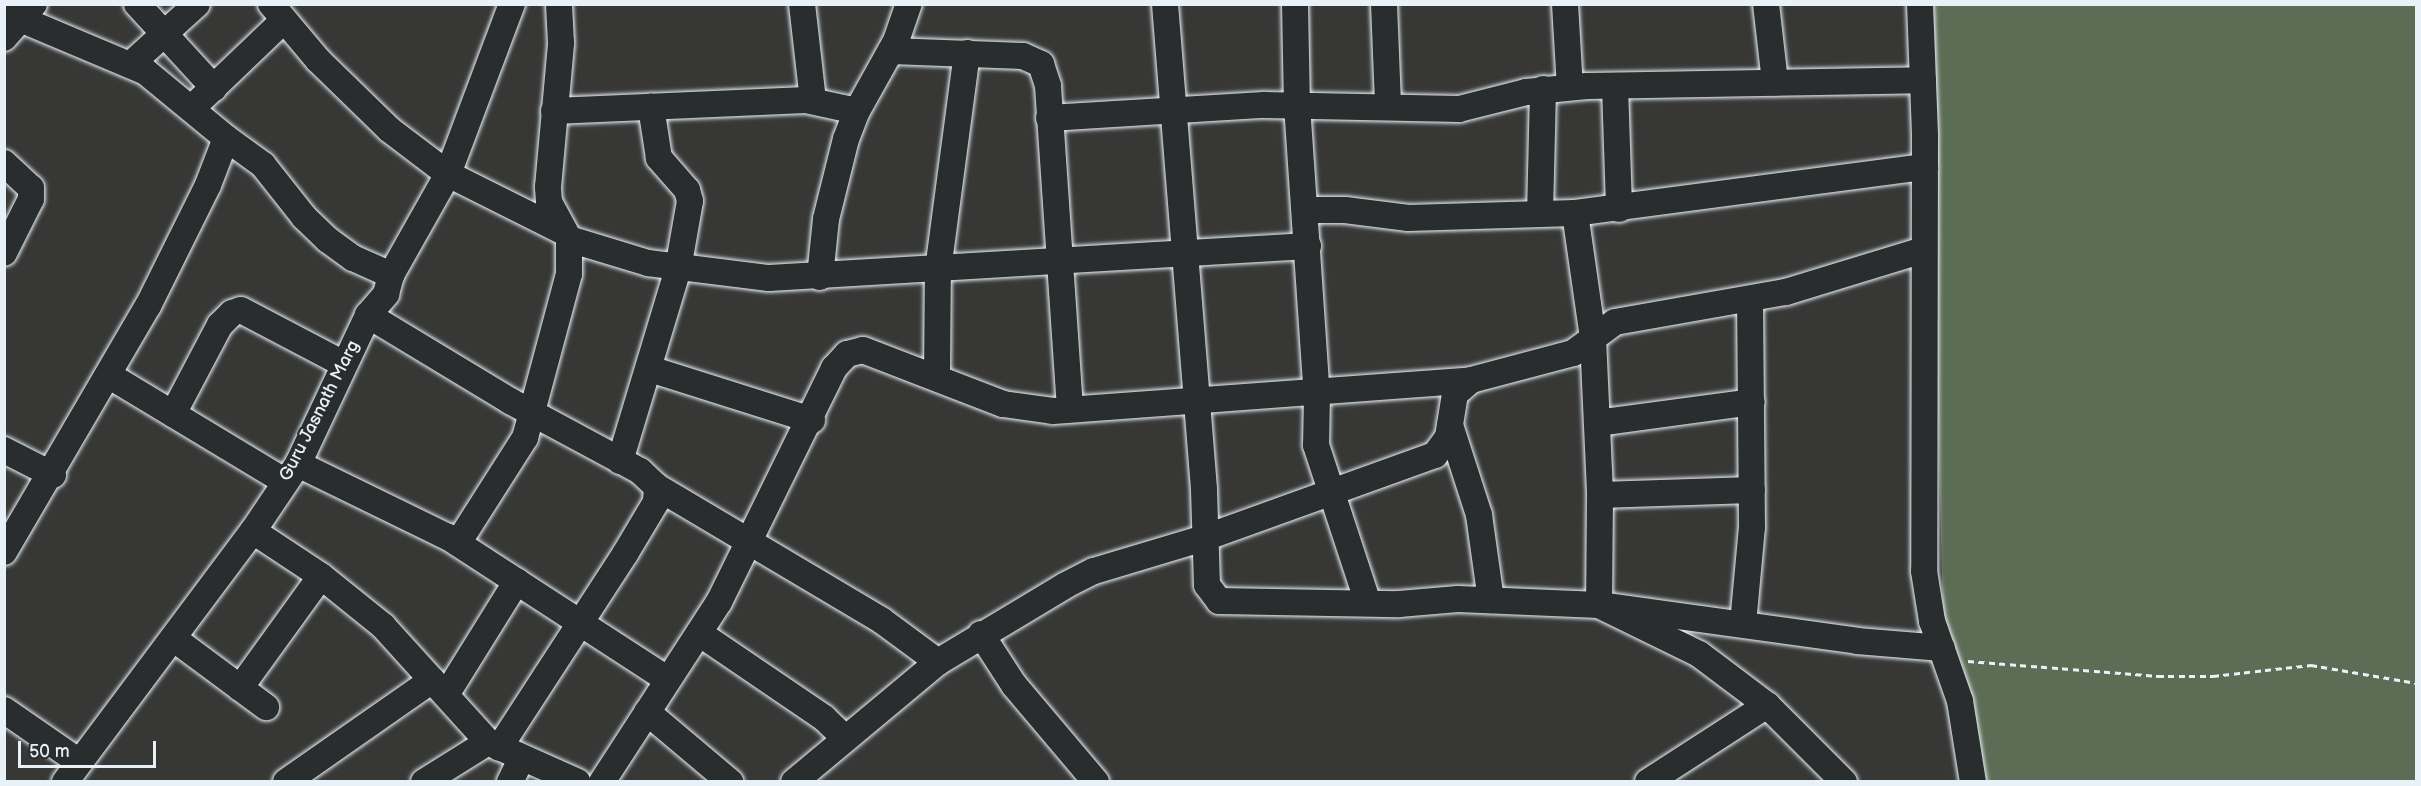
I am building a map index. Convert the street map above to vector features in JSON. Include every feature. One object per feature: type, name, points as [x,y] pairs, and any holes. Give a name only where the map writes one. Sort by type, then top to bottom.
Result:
[{"type":"street","points":[[137,4],[214,88]]},
{"type":"street","points":[[131,64],[197,4]]},
{"type":"street","name":"Guru Jasnath Marg","points":[[69,776],[253,531],[292,473],[368,315],[386,294],[391,275],[448,174],[512,4]]},
{"type":"street","points":[[458,543],[512,464],[533,413],[569,274],[566,236],[549,202],[554,111],[561,43],[559,4]]},
{"type":"street","points":[[802,4],[813,100]]},
{"type":"street","points":[[820,277],[837,170],[857,111],[891,51],[909,4]]},
{"type":"street","points":[[1165,4],[1183,256],[1207,537],[1207,585],[1219,601],[1368,603],[1491,600],[1599,605],[1943,653]]},
{"type":"street","points":[[1294,4],[1297,105],[1317,394],[1316,445],[1368,603]]},
{"type":"street","points":[[1384,4],[1388,105]]},
{"type":"street","points":[[1565,4],[1570,87]]},
{"type":"street","points":[[1766,4],[1775,82]]},
{"type":"street","points":[[1920,4],[1925,167],[1924,571],[1932,621],[1960,701],[1973,782]]},
{"type":"street","points":[[193,107],[214,88],[278,12],[368,111],[448,174],[566,236],[625,259],[678,269],[753,278],[820,277],[1183,256],[1308,246]]},
{"type":"street","points":[[16,16],[131,64],[164,83],[226,138],[263,165],[304,217],[328,240],[353,258],[391,275]]},
{"type":"street","points":[[891,51],[1033,58],[1046,76],[1070,409]]},
{"type":"street","points":[[937,376],[938,270],[967,53]]},
{"type":"street","points":[[1049,118],[1297,105],[1388,105],[1459,109],[1543,89],[1570,87],[1923,80]]},
{"type":"street","points":[[1616,86],[1619,208]]},
{"type":"street","points":[[1540,214],[1543,89]]},
{"type":"street","points":[[554,111],[813,100],[857,111]]},
{"type":"street","points":[[620,461],[650,369],[678,269],[690,201],[687,190],[659,158],[651,107]]},
{"type":"street","points":[[4,552],[110,376],[208,185],[226,138]]},
{"type":"street","points":[[4,163],[31,188],[31,199],[4,253]]},
{"type":"street","points":[[1305,210],[1344,210],[1408,218],[1575,213],[1925,167]]},
{"type":"street","points":[[1575,213],[1593,338],[1600,495],[1599,605]]},
{"type":"street","points":[[602,782],[699,633],[752,540],[812,420],[834,369],[847,354],[863,350],[937,376],[1003,404],[1070,409],[1317,394],[1471,380],[1573,353],[1608,325],[1629,318],[1750,300],[1878,266],[1923,250]]},
{"type":"street","points":[[1743,624],[1752,490],[1750,300]]},
{"type":"street","points":[[173,414],[220,325],[232,313],[241,310],[344,364]]},
{"type":"street","points":[[368,315],[533,413],[640,471],[657,487],[752,540],[881,620],[938,662]]},
{"type":"street","points":[[650,369],[812,420]]},
{"type":"street","points":[[110,376],[173,414],[292,473],[386,504],[458,543],[668,680]]},
{"type":"street","points":[[795,782],[938,662],[981,634],[1094,571],[1207,537],[1331,489],[1435,455],[1448,437],[1455,394],[1471,380]]},
{"type":"street","points":[[1597,423],[1752,402]]},
{"type":"street","points":[[1450,425],[1479,515],[1491,600]]},
{"type":"street","points":[[4,450],[52,475]]},
{"type":"street","points":[[424,782],[505,758],[580,622],[652,508],[657,487]]},
{"type":"street","points":[[1600,495],[1752,490]]},
{"type":"street","points":[[253,531],[321,576],[384,626],[505,758],[578,782]]},
{"type":"street","points":[[240,688],[321,576]]},
{"type":"street","points":[[286,782],[439,687],[517,581]]},
{"type":"street","points":[[1599,605],[1699,654],[1767,705],[1844,782]]},
{"type":"street","points":[[699,633],[824,718],[845,738]]},
{"type":"street","points":[[981,634],[1014,685],[1096,782]]},
{"type":"street","points":[[173,638],[266,707]]},
{"type":"street","points":[[1648,782],[1767,705]]},
{"type":"street","points":[[647,712],[730,782]]},
{"type":"street","points":[[6,713],[69,776]]},
{"type":"path","points":[[1943,653],[2158,676],[2212,676],[2311,665],[2416,683]]},
{"type":"green space","points":[[1928,5],[2416,5],[2416,781],[1961,781],[1944,659]]}]
